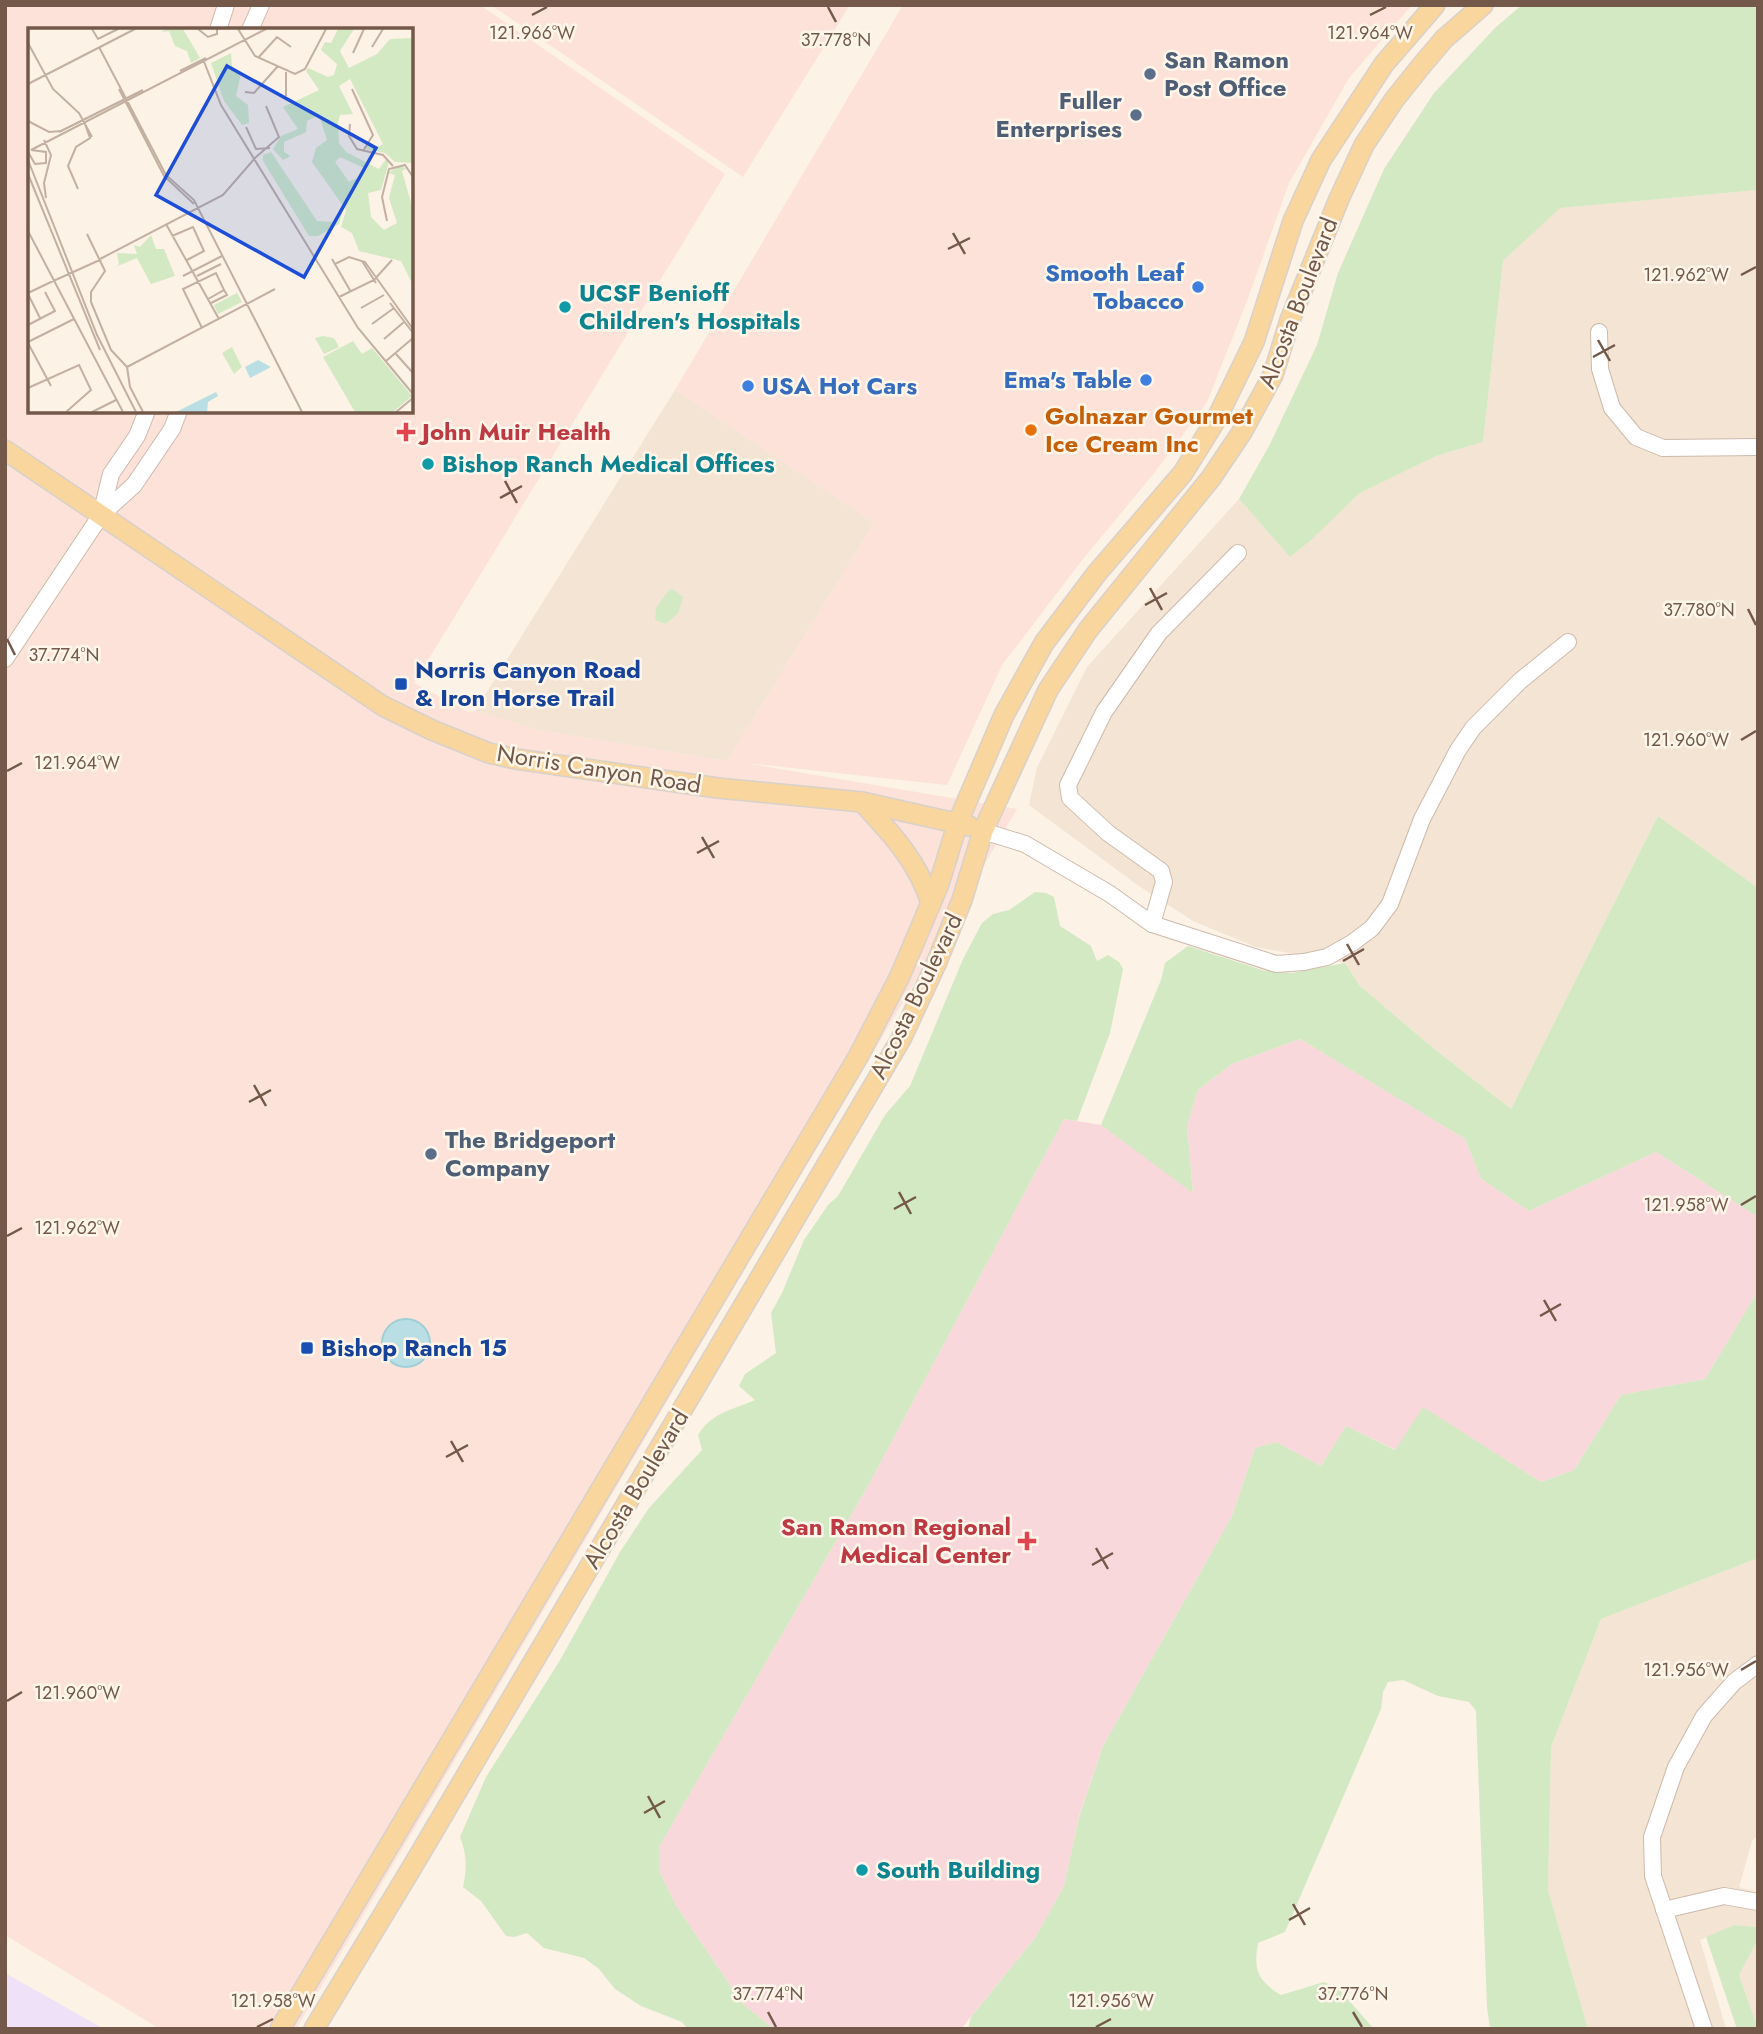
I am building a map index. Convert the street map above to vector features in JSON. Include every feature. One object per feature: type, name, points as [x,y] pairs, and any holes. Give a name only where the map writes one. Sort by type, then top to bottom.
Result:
[{"type":"main road","name":"Alcosta Boulevard","points":[[280,2029],[858,1057],[900,976],[939,884],[958,822],[1004,715],[1044,643],[1097,573],[1183,473],[1217,418],[1254,342],[1293,221],[1321,160],[1384,64],[1435,5]]},
{"type":"main road","name":"Alcosta Boulevard","points":[[314,2029],[901,1039],[962,900],[984,831],[1048,690],[1088,630],[1211,478],[1242,432],[1273,375],[1290,320],[1364,145],[1394,100],[1444,39],[1483,5]]},
{"type":"main road","name":"Norris Canyon Road","points":[[5,450],[383,706],[489,753],[569,768],[862,803],[958,822],[984,831]]},
{"type":"main road","points":[[862,803],[906,852],[926,887],[931,903]]},
{"type":"street","points":[[219,28],[226,5]]},
{"type":"street","points":[[251,28],[261,5]]},
{"type":"street","points":[[1600,332],[1600,369],[1612,408],[1636,437],[1663,448],[1758,447]]},
{"type":"street","points":[[101,515],[111,474],[137,436],[146,413]]},
{"type":"street","points":[[5,659],[101,515],[134,485],[172,429],[178,413]]},
{"type":"street","points":[[1152,924],[1164,882],[1161,871],[1108,833],[1070,798],[1068,785],[1104,712],[1159,633],[1238,553]]},
{"type":"street","points":[[984,831],[1025,844],[1110,894],[1152,924],[1276,964],[1327,957],[1372,928],[1390,904],[1422,819],[1458,750],[1473,728],[1520,681],[1568,642]]},
{"type":"street","points":[[1704,2029],[1653,1876],[1652,1837],[1676,1767],[1704,1716],[1734,1682],[1758,1664]]},
{"type":"street","points":[[1664,1910],[1724,1896],[1758,1902]]},
{"type":"shaded area","points":[[5,5],[480,5],[725,174],[414,683],[468,712],[475,711],[538,730],[727,761],[874,523],[675,390],[903,5],[1412,5],[1349,78],[1289,183],[1207,402],[1002,665],[947,785],[745,763],[1017,809],[296,2029],[160,2029],[5,1935]]},
{"type":"shaded area","points":[[491,5],[850,5],[743,177]]},
{"type":"shaded area","points":[[1758,190],[1758,888],[1658,816],[1511,1109],[1359,985],[1345,963],[1256,947],[1193,921],[1139,886],[1029,805],[1037,768],[1087,667],[1239,499],[1290,557],[1360,493],[1436,456],[1483,442],[1503,261],[1559,208]]},
{"type":"shaded area","points":[[675,390],[874,523],[727,761],[538,730],[475,711]]},
{"type":"shaded area","name":"San Ramon Regional Medical Center","points":[[1300,1039],[1465,1139],[1481,1179],[1529,1211],[1656,1152],[1758,1217],[1758,1291],[1705,1379],[1621,1395],[1574,1470],[1541,1482],[1423,1408],[1396,1450],[1346,1426],[1321,1466],[1276,1442],[1255,1448],[1232,1516],[1103,1746],[1079,1816],[1064,1886],[1035,1938],[961,2029],[774,2029],[743,2004],[675,1904],[659,1870],[659,1847],[869,1484],[1064,1119],[1101,1125],[1193,1192],[1187,1126],[1198,1090],[1232,1064]]},
{"type":"shaded area","points":[[1758,1558],[1758,1835],[1752,1841],[1739,1887],[1758,1892],[1758,1927],[1734,1925],[1700,1940],[1726,2029],[1588,2029],[1548,1890],[1551,1747],[1601,1619]]},
{"type":"shaded area","points":[[1758,1939],[1758,2029],[1739,1975]]},
{"type":"shaded area","points":[[5,1973],[104,2029],[5,2029]]},
{"type":"green space","points":[[1522,5],[1758,5],[1758,190],[1560,208],[1503,261],[1483,442],[1436,456],[1360,493],[1290,557],[1239,499],[1269,446],[1317,345],[1338,273],[1384,169],[1434,93],[1496,27]]},
{"type":"green space","points":[[670,589],[683,597],[678,613],[666,624],[655,620],[656,608]]},
{"type":"green space","points":[[1658,816],[1758,888],[1758,1217],[1656,1152],[1529,1211],[1481,1179],[1465,1139],[1300,1039],[1232,1064],[1198,1090],[1187,1126],[1193,1193],[1101,1125],[1161,980],[1165,963],[1188,946],[1265,971],[1292,973],[1345,963],[1359,985],[1511,1109]]},
{"type":"green space","points":[[1035,892],[1054,897],[1060,926],[1091,946],[1097,961],[1108,955],[1119,962],[1123,969],[1110,1033],[1077,1121],[1064,1119],[869,1484],[659,1847],[659,1870],[675,1904],[743,2004],[774,2029],[688,2029],[682,2022],[641,2006],[615,1989],[599,1969],[584,1958],[544,1948],[527,1933],[514,1937],[506,1936],[481,1901],[463,1887],[466,1862],[460,1837],[486,1777],[559,1662],[620,1552],[649,1508],[702,1450],[698,1435],[716,1416],[755,1400],[739,1386],[745,1374],[776,1353],[771,1313],[804,1240],[828,1205],[838,1196],[885,1115],[910,1086],[963,959],[982,923],[993,914],[1009,910]]},
{"type":"green space","points":[[1758,1291],[1758,1558],[1601,1619],[1551,1747],[1548,1890],[1588,2029],[1490,2029],[1476,1711],[1469,1702],[1438,1696],[1403,1680],[1388,1682],[1383,1692],[1381,1709],[1285,1932],[1258,1943],[1256,1961],[1262,1980],[1281,1995],[1324,1982],[1338,1988],[1374,2029],[968,2029],[971,2017],[1035,1938],[1064,1886],[1079,1817],[1103,1746],[1232,1516],[1255,1448],[1276,1442],[1321,1466],[1346,1426],[1395,1450],[1423,1407],[1541,1482],[1574,1470],[1621,1395],[1705,1379]]},
{"type":"green space","points":[[1734,1925],[1758,1927],[1758,1939],[1739,1975],[1758,2029],[1737,2029],[1706,1937]]},
{"type":"water","points":[[406,1319],[423,1326],[430,1343],[423,1360],[406,1367],[389,1360],[382,1343],[389,1326]]},
{"type":"place","name":"San Ramon Post Office","points":[[1150,74]]},
{"type":"place","name":"Fuller Enterprises","points":[[1136,115]]},
{"type":"place","name":"Smooth Leaf Tobacco","points":[[1198,287]]},
{"type":"place","name":"UCSF Benioff Children's Hospitals","points":[[565,307]]},
{"type":"place","name":"Ema's Table","points":[[1146,380]]},
{"type":"place","name":"USA Hot Cars","points":[[748,386]]},
{"type":"place","name":"Golnazar Gourmet Ice Cream Inc","points":[[1031,430]]},
{"type":"place","name":"John Muir Health","points":[[406,432]]},
{"type":"place","name":"Bishop Ranch Medical Offices","points":[[428,464]]},
{"type":"place","name":"Norris Canyon Road & Iron Horse Trail","points":[[401,684]]},
{"type":"place","name":"The Bridgeport Company","points":[[431,1154]]},
{"type":"place","name":"Bishop Ranch 15","points":[[307,1348]]},
{"type":"place","name":"San Ramon Regional Medical Center","points":[[1027,1541]]},
{"type":"place","name":"South Building","points":[[862,1870]]}]
